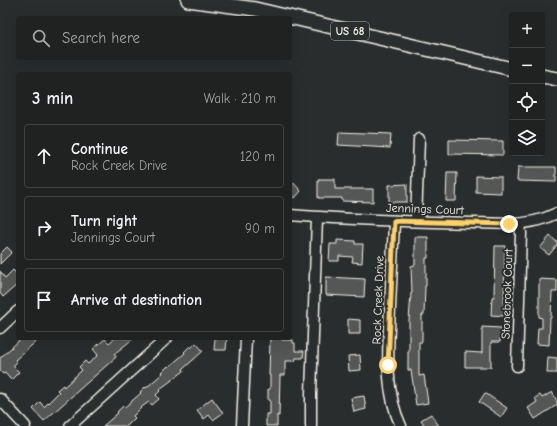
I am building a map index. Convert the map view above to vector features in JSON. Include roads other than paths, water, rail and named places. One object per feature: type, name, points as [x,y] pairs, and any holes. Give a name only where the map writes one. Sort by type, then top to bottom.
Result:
[{"type":"main road","name":"US 68","points":[[188,0],[256,5],[509,68]]},
{"type":"main road","points":[[545,77],[557,79]]},
{"type":"street","points":[[416,221],[419,139]]},
{"type":"street","name":"Jennings Court","points":[[292,216],[394,221],[520,224],[536,222],[557,213]]},
{"type":"street","points":[[311,426],[310,394],[317,218]]},
{"type":"street","name":"Rock Creek Drive","points":[[394,221],[388,365],[390,387],[401,426]]},
{"type":"street","name":"Stonebrook Court","points":[[517,366],[520,224]]},
{"type":"street","points":[[0,328],[16,313]]},
{"type":"street","points":[[70,426],[165,340]]},
{"type":"street","points":[[242,426],[246,340]]},
{"type":"street","points":[[0,399],[24,426]]}]
